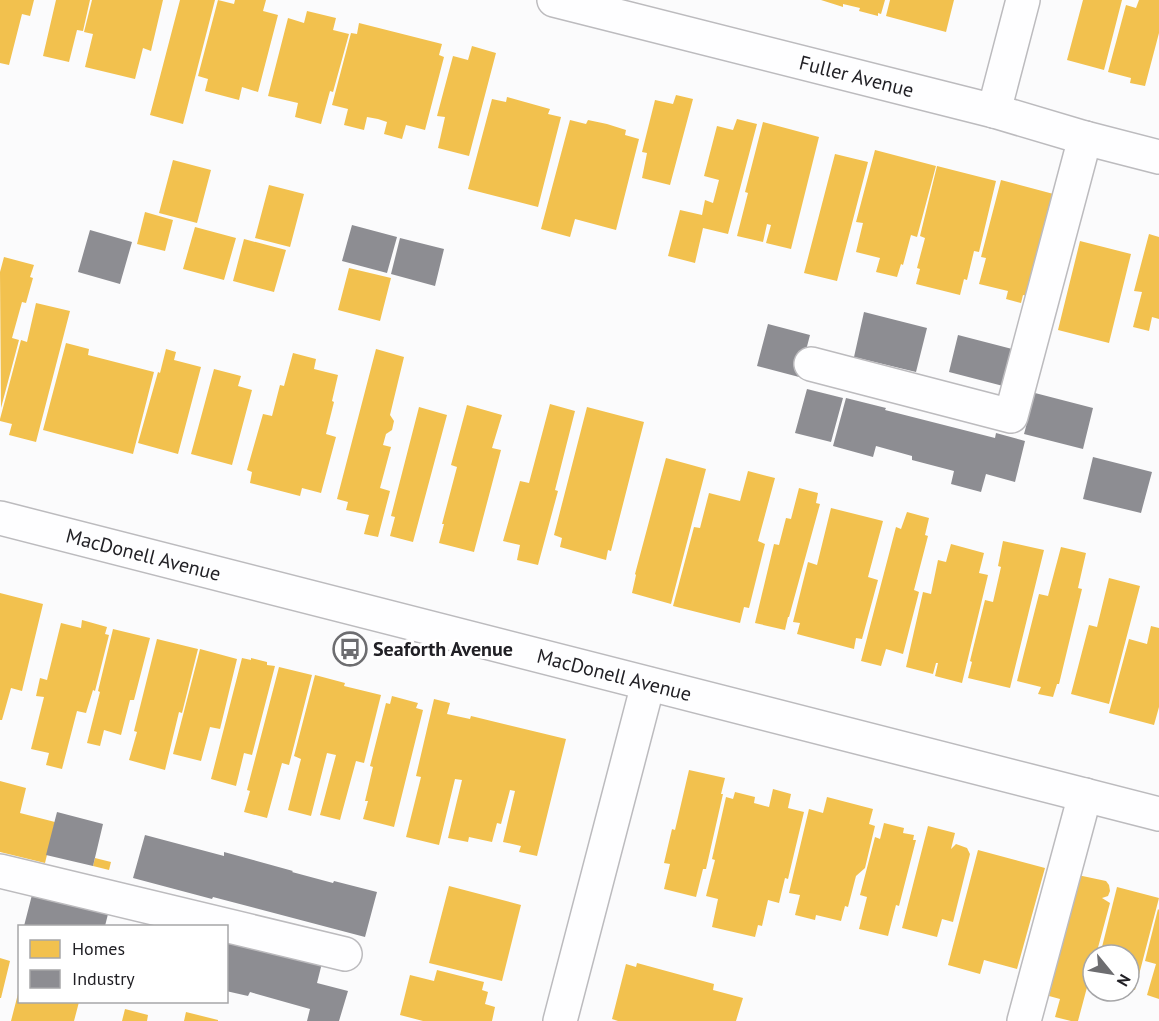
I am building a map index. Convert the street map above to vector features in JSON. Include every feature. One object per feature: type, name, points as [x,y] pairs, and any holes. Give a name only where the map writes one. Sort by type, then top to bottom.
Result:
[{"type":"street","name":"Fuller Avenue","points":[[554,0],[994,111],[1159,157]]},
{"type":"street","points":[[994,111],[1023,0]]},
{"type":"street","points":[[811,364],[1011,416],[1085,138]]},
{"type":"street","name":"MacDonell Avenue","points":[[0,518],[1159,814]]},
{"type":"street","points":[[560,1021],[648,684]]},
{"type":"street","points":[[1024,1021],[1084,795]]},
{"type":"street","points":[[0,871],[224,925]]},
{"type":"street","points":[[228,926],[345,954]]},
{"type":"building: Homes","points":[[0,0],[34,0],[30,16],[22,14],[9,65],[0,63]]},
{"type":"building: Homes","points":[[56,0],[90,0],[83,31],[77,30],[69,62],[43,56]]},
{"type":"building: Homes","points":[[92,0],[163,0],[151,51],[143,48],[135,79],[85,67],[93,34],[84,32]]},
{"type":"building: Homes","points":[[180,0],[215,0],[183,124],[150,115]]},
{"type":"building: Homes","points":[[218,0],[234,4],[235,0],[266,0],[263,11],[278,15],[258,92],[242,87],[239,100],[205,91],[208,79],[198,76]]},
{"type":"building: Homes","points":[[821,0],[885,0],[881,14],[878,13],[878,16],[859,11],[860,8],[843,4],[843,7]]},
{"type":"building: Homes","points":[[890,0],[954,0],[946,32],[886,16]]},
{"type":"building: Homes","points":[[1083,0],[1122,0],[1104,70],[1067,60]]},
{"type":"building: Homes","points":[[1139,0],[1159,0],[1159,33],[1145,86],[1130,83],[1131,78],[1108,72],[1126,5],[1136,8]]},
{"type":"building: Homes","points":[[307,11],[336,18],[333,30],[349,34],[333,92],[330,91],[321,124],[295,117],[298,103],[268,96],[288,18],[304,23]]},
{"type":"building: Homes","points":[[359,23],[442,44],[439,55],[444,57],[425,130],[406,125],[402,139],[384,134],[387,122],[378,119],[367,117],[364,130],[344,125],[348,109],[332,105],[351,33],[357,34]]},
{"type":"building: Homes","points":[[472,46],[496,53],[469,156],[438,148],[445,117],[437,116],[453,56],[468,60]]},
{"type":"building: Homes","points":[[676,95],[693,99],[670,185],[642,178],[647,153],[642,152],[655,100],[673,104]]},
{"type":"building: Homes","points":[[507,97],[550,109],[548,114],[561,117],[538,207],[468,189],[492,99],[506,102]]},
{"type":"building: Homes","points":[[737,119],[757,124],[728,234],[703,228],[695,263],[668,256],[680,210],[702,215],[705,200],[713,203],[719,180],[704,176],[717,126],[733,130]]},
{"type":"building: Homes","points":[[570,120],[586,124],[588,120],[607,124],[626,130],[625,135],[639,139],[616,230],[575,219],[570,237],[541,229]]},
{"type":"building: Homes","points":[[763,122],[819,137],[791,249],[766,243],[771,225],[767,224],[763,242],[737,236],[748,193],[745,192]]},
{"type":"building: Homes","points":[[875,150],[936,166],[917,237],[911,235],[903,265],[901,264],[897,277],[876,272],[880,258],[856,252],[863,223],[856,222]]},
{"type":"building: Homes","points":[[835,154],[868,162],[837,281],[804,273]]},
{"type":"building: Homes","points":[[173,160],[211,170],[197,223],[159,213]]},
{"type":"building: Homes","points":[[937,166],[996,181],[979,252],[974,251],[967,280],[964,279],[960,295],[916,284],[920,269],[917,268],[925,238],[920,236]]},
{"type":"building: Homes","points":[[1001,180],[1061,196],[1028,296],[1023,295],[1021,303],[1006,299],[1008,291],[979,284],[986,258],[981,257]]},
{"type":"building: Homes","points":[[269,185],[304,194],[290,247],[255,238]]},
{"type":"building: Homes","points":[[145,212],[173,220],[165,251],[137,244]]},
{"type":"building: Homes","points":[[195,227],[236,238],[224,280],[183,269]]},
{"type":"building: Homes","points":[[1149,234],[1159,237],[1159,319],[1152,317],[1149,331],[1133,327],[1142,292],[1134,291]]},
{"type":"building: Homes","points":[[244,239],[286,250],[274,292],[233,281]]},
{"type":"building: Homes","points":[[1080,241],[1131,254],[1109,343],[1058,330]]},
{"type":"building: Homes","points":[[4,257],[34,265],[26,303],[22,302],[12,338],[19,340],[1,408],[0,272]]},
{"type":"building: Homes","points":[[349,268],[391,278],[380,321],[338,310]]},
{"type":"building: Homes","points":[[36,303],[70,311],[36,442],[9,435],[12,424],[0,421],[0,419],[21,340],[27,342]]},
{"type":"building: Homes","points":[[66,343],[89,349],[88,355],[154,372],[133,454],[43,430]]},
{"type":"building: Homes","points":[[166,349],[176,352],[174,360],[201,367],[178,454],[138,443]]},
{"type":"building: Homes","points":[[376,349],[404,357],[390,415],[394,421],[392,430],[386,434],[383,445],[391,447],[380,488],[390,491],[378,537],[364,534],[369,515],[346,510],[348,502],[337,499]]},
{"type":"building: Homes","points":[[293,353],[316,359],[314,369],[338,375],[326,434],[336,437],[321,493],[302,488],[300,496],[250,483],[252,472],[247,470],[263,414],[272,416],[280,385],[284,386]]},
{"type":"building: Homes","points":[[214,369],[241,376],[238,386],[252,390],[232,465],[191,454]]},
{"type":"building: Homes","points":[[550,404],[575,411],[555,490],[558,491],[538,565],[517,560],[520,545],[503,541],[520,481],[529,483]]},
{"type":"building: Homes","points":[[467,405],[502,415],[492,448],[501,450],[474,552],[439,543],[457,467],[451,465]]},
{"type":"building: Homes","points":[[419,407],[447,415],[413,542],[390,536],[395,517],[391,516]]},
{"type":"building: Homes","points":[[587,407],[644,422],[611,551],[608,550],[606,560],[560,547],[562,538],[554,535]]},
{"type":"building: Homes","points":[[666,458],[706,469],[671,604],[632,593]]},
{"type":"building: Homes","points":[[748,471],[775,478],[758,541],[765,544],[749,608],[744,607],[740,623],[673,606],[694,527],[700,528],[709,493],[740,501]]},
{"type":"building: Homes","points":[[799,488],[818,493],[816,503],[820,504],[785,630],[755,623],[774,544],[779,545],[786,518],[791,519]]},
{"type":"building: Homes","points":[[831,508],[883,521],[868,577],[878,580],[862,639],[856,638],[854,649],[797,634],[800,623],[793,622],[808,562],[817,565]]},
{"type":"building: Homes","points":[[907,512],[929,518],[925,535],[928,536],[914,590],[919,592],[903,654],[886,649],[881,666],[861,661],[896,527],[901,529]]},
{"type":"building: Homes","points":[[1003,541],[1044,550],[1010,688],[968,678],[985,600],[993,602],[1001,567],[998,566]]},
{"type":"building: Homes","points":[[951,544],[984,553],[979,573],[988,575],[962,683],[935,676],[938,663],[936,663],[933,674],[906,667],[923,592],[931,594],[938,560],[946,562]]},
{"type":"building: Homes","points":[[1061,547],[1086,553],[1078,588],[1082,589],[1059,684],[1057,684],[1053,697],[1038,694],[1041,687],[1017,681],[1039,594],[1048,596]]},
{"type":"building: Homes","points":[[1109,578],[1140,586],[1109,704],[1071,694],[1089,625],[1097,627]]},
{"type":"building: Homes","points":[[0,593],[43,604],[22,691],[11,688],[2,720],[0,720]]},
{"type":"building: Homes","points":[[82,620],[107,627],[105,634],[109,635],[95,691],[93,690],[86,713],[77,711],[62,769],[46,765],[49,753],[31,749],[44,697],[36,696],[40,678],[47,680],[61,623],[81,628]]},
{"type":"building: Homes","points":[[1151,626],[1159,628],[1159,707],[1154,725],[1109,713],[1129,639],[1147,644]]},
{"type":"building: Homes","points":[[113,629],[150,638],[134,700],[130,700],[121,735],[104,730],[100,746],[87,743]]},
{"type":"building: Homes","points":[[157,639],[198,649],[165,770],[129,760]]},
{"type":"building: Homes","points":[[200,649],[237,659],[220,729],[210,727],[201,761],[173,754]]},
{"type":"building: Homes","points":[[242,658],[251,660],[251,658],[275,666],[252,755],[244,753],[236,786],[211,779]]},
{"type":"building: Homes","points":[[279,667],[312,675],[289,765],[282,763],[267,818],[244,812],[250,791],[247,790]]},
{"type":"building: Homes","points":[[315,675],[345,683],[344,686],[381,695],[364,763],[356,761],[340,820],[320,815],[336,755],[327,753],[311,816],[288,810],[301,759],[294,756]]},
{"type":"building: Homes","points":[[392,696],[418,703],[416,708],[423,710],[394,827],[363,819],[373,767],[370,766],[386,703],[390,704]]},
{"type":"building: Homes","points":[[434,699],[450,703],[447,714],[470,719],[471,716],[566,739],[537,856],[519,852],[521,846],[503,842],[515,791],[510,790],[501,824],[497,823],[492,842],[469,837],[468,842],[448,838],[462,780],[455,779],[439,845],[406,837],[421,777],[416,776]]},
{"type":"building: Homes","points":[[689,770],[725,778],[706,869],[703,869],[696,897],[664,889],[670,864],[664,863],[672,829],[675,830]]},
{"type":"building: Homes","points":[[0,781],[26,788],[20,813],[55,822],[45,863],[0,852]]},
{"type":"building: Homes","points":[[773,789],[791,794],[788,808],[804,812],[788,879],[785,878],[779,903],[768,900],[762,926],[758,925],[755,937],[712,927],[718,899],[706,896],[726,797],[733,799],[735,792],[755,797],[754,803],[769,807]]},
{"type":"building: Homes","points":[[827,797],[873,809],[869,824],[875,826],[865,868],[856,876],[848,907],[845,906],[841,921],[816,915],[815,920],[795,915],[800,895],[789,893],[809,809],[823,813]]},
{"type":"building: Homes","points":[[884,823],[904,828],[903,833],[914,835],[913,840],[916,840],[899,906],[896,905],[888,936],[859,929],[867,897],[860,895],[875,837],[880,839]]},
{"type":"building: Homes","points":[[928,826],[955,833],[951,849],[956,844],[967,848],[970,854],[953,922],[942,919],[937,937],[902,928]]},
{"type":"building: Homes","points":[[978,850],[1045,868],[1017,969],[984,960],[980,974],[948,965]]},
{"type":"building: Homes","points":[[95,858],[111,862],[109,870],[93,866]]},
{"type":"building: Homes","points":[[1073,874],[1106,881],[1110,891],[1108,896],[1102,898],[1110,903],[1099,943],[1081,943],[1081,1003],[1083,1003],[1078,1021],[1055,1017],[1060,999],[1049,996],[1057,964],[1050,962]]},
{"type":"building: Homes","points":[[449,886],[521,905],[502,981],[429,963]]},
{"type":"building: Homes","points":[[1117,887],[1159,898],[1141,967],[1141,943],[1103,943]]},
{"type":"building: Homes","points":[[1158,909],[1159,999],[1147,995],[1156,964],[1145,961]]},
{"type":"building: Homes","points":[[0,958],[10,961],[1,998],[0,998]]},
{"type":"building: Homes","points":[[637,963],[714,984],[713,990],[743,998],[736,1021],[618,1021],[612,1019],[626,964],[636,967]]},
{"type":"building: Homes","points":[[437,970],[484,982],[482,990],[488,992],[485,1004],[495,1007],[492,1021],[423,1021],[400,1015],[410,975],[434,981]]},
{"type":"building: Homes","points":[[18,994],[18,1003],[79,1003],[74,1021],[11,1021]]},
{"type":"building: Homes","points":[[125,1009],[148,1015],[147,1021],[122,1021]]},
{"type":"building: Homes","points":[[186,1012],[218,1020],[218,1021],[184,1021]]},
{"type":"building: Industry","points":[[352,225],[397,237],[387,273],[342,261]]},
{"type":"building: Industry","points":[[90,230],[132,242],[120,284],[78,272]]},
{"type":"building: Industry","points":[[400,238],[444,249],[435,286],[391,274]]},
{"type":"building: Industry","points":[[864,312],[927,328],[916,372],[854,357]]},
{"type":"building: Industry","points":[[768,324],[810,335],[799,377],[757,366]]},
{"type":"building: Industry","points":[[958,335],[1016,350],[1007,387],[949,372]]},
{"type":"building: Industry","points":[[807,389],[843,398],[831,442],[795,433]]},
{"type":"building: Industry","points":[[1035,393],[1093,408],[1083,449],[1024,434]]},
{"type":"building: Industry","points":[[846,398],[995,438],[996,433],[1025,441],[1015,482],[986,474],[981,492],[951,484],[954,471],[912,460],[912,456],[876,446],[873,457],[833,446]]},
{"type":"building: Industry","points":[[1093,457],[1152,472],[1141,513],[1083,499]]},
{"type":"building: Industry","points":[[57,812],[103,824],[93,866],[46,855]]},
{"type":"building: Industry","points":[[145,835],[224,856],[224,852],[333,883],[334,881],[377,892],[365,937],[133,878]]},
{"type":"building: Industry","points":[[33,891],[109,910],[105,925],[24,925]]},
{"type":"building: Industry","points":[[228,940],[322,963],[317,983],[348,991],[339,1021],[307,1021],[310,1009],[250,992],[248,996],[228,991]]},
{"type":"place","name":"Seaforth Avenue","points":[[350,649]]}]
